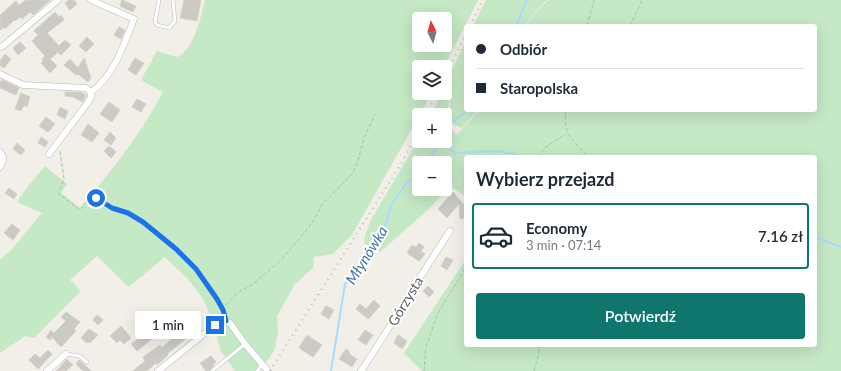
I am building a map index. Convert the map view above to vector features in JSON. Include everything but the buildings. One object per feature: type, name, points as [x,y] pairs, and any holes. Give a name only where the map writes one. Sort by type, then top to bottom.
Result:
[{"type":"street","points":[[0,47],[58,0]]},
{"type":"street","points":[[49,154],[58,140],[89,101],[91,92],[99,86],[110,70],[120,53],[134,19],[91,0]]},
{"type":"street","points":[[0,74],[20,85],[86,88],[91,92]]},
{"type":"street","points":[[0,152],[3,159],[0,167]]},
{"type":"street","name":"Górzysta","points":[[361,371],[450,231]]},
{"type":"street","points":[[158,371],[215,325],[226,321],[230,323],[245,344],[268,371]]},
{"type":"street","points":[[47,371],[66,354]]},
{"type":"lane","points":[[159,0],[155,22],[158,25],[169,28],[175,21],[173,0]]},
{"type":"lane","points":[[93,196],[112,208],[128,213],[143,222],[176,249],[196,269],[224,311],[226,321]]},
{"type":"lane","points":[[212,371],[245,344]]},
{"type":"lane","points":[[66,354],[79,356],[87,362]]},
{"type":"lane","points":[[257,371],[262,364]]},
{"type":"path","points":[[588,24],[594,0]]},
{"type":"path","points":[[631,24],[642,0]]},
{"type":"path","points":[[566,112],[564,121],[567,134],[586,155]]},
{"type":"path","points":[[224,311],[231,299],[253,284],[280,260],[314,220],[321,206],[352,174],[358,161],[364,138],[375,114]]},
{"type":"path","points":[[539,155],[547,146],[567,134]]},
{"type":"path","points":[[58,140],[64,179],[59,192],[60,194],[80,210],[93,196]]},
{"type":"path","points":[[424,371],[426,347],[438,313],[464,271]]},
{"type":"path","points":[[534,371],[539,353],[539,347]]},
{"type":"green space","points":[[205,0],[478,0],[466,24],[464,24],[464,28],[452,51],[452,12],[412,12],[412,52],[452,52],[448,60],[412,60],[412,100],[428,100],[424,108],[412,108],[412,128],[352,235],[333,254],[314,257],[313,268],[295,284],[277,316],[278,332],[275,348],[270,357],[258,371],[235,371],[221,351],[208,309],[201,296],[187,278],[165,257],[129,287],[97,256],[70,280],[81,291],[34,338],[25,336],[0,353],[0,260],[13,248],[42,213],[17,202],[45,166],[67,184],[61,193],[80,208],[125,152],[145,123],[163,92],[141,80],[157,51],[177,57],[188,47],[196,32]]},
{"type":"green space","points":[[486,0],[547,0],[533,14],[526,24],[474,24]]},
{"type":"green space","points":[[549,0],[841,0],[841,371],[422,371],[404,353],[464,262],[464,347],[817,347],[817,155],[464,155],[464,196],[452,187],[452,156],[412,156],[412,196],[441,196],[429,209],[380,252],[374,247],[364,244],[365,235],[371,220],[413,148],[452,148],[452,130],[457,135],[477,112],[817,112],[817,24],[527,24],[533,15]]},
{"type":"green space","points":[[464,44],[464,112],[476,112],[462,128],[452,124],[452,108],[450,108],[450,100],[452,100],[452,69]]},
{"type":"green space","points":[[438,100],[449,100],[448,108],[434,108]]},
{"type":"waterway","name":"Młynówka","points":[[517,24],[527,0]]},
{"type":"waterway","name":"Młynówka","points":[[452,122],[465,112]]},
{"type":"waterway","name":"Młynówka","points":[[431,156],[436,148]]},
{"type":"waterway","points":[[450,148],[455,153],[497,151],[515,155]]},
{"type":"waterway","name":"Młynówka","points":[[331,371],[345,284],[386,224],[392,203],[406,184],[412,179]]},
{"type":"waterway","points":[[817,238],[841,247]]},
{"type":"railway","points":[[471,24],[483,0]]},
{"type":"railway","points":[[452,63],[464,38]]},
{"type":"railway","points":[[430,108],[434,100]]},
{"type":"railway","points":[[270,371],[404,159],[412,143]]},
{"type":"route","points":[[96,198],[112,208],[128,213],[143,222],[176,249],[196,269],[224,311],[226,321],[215,325]]}]
